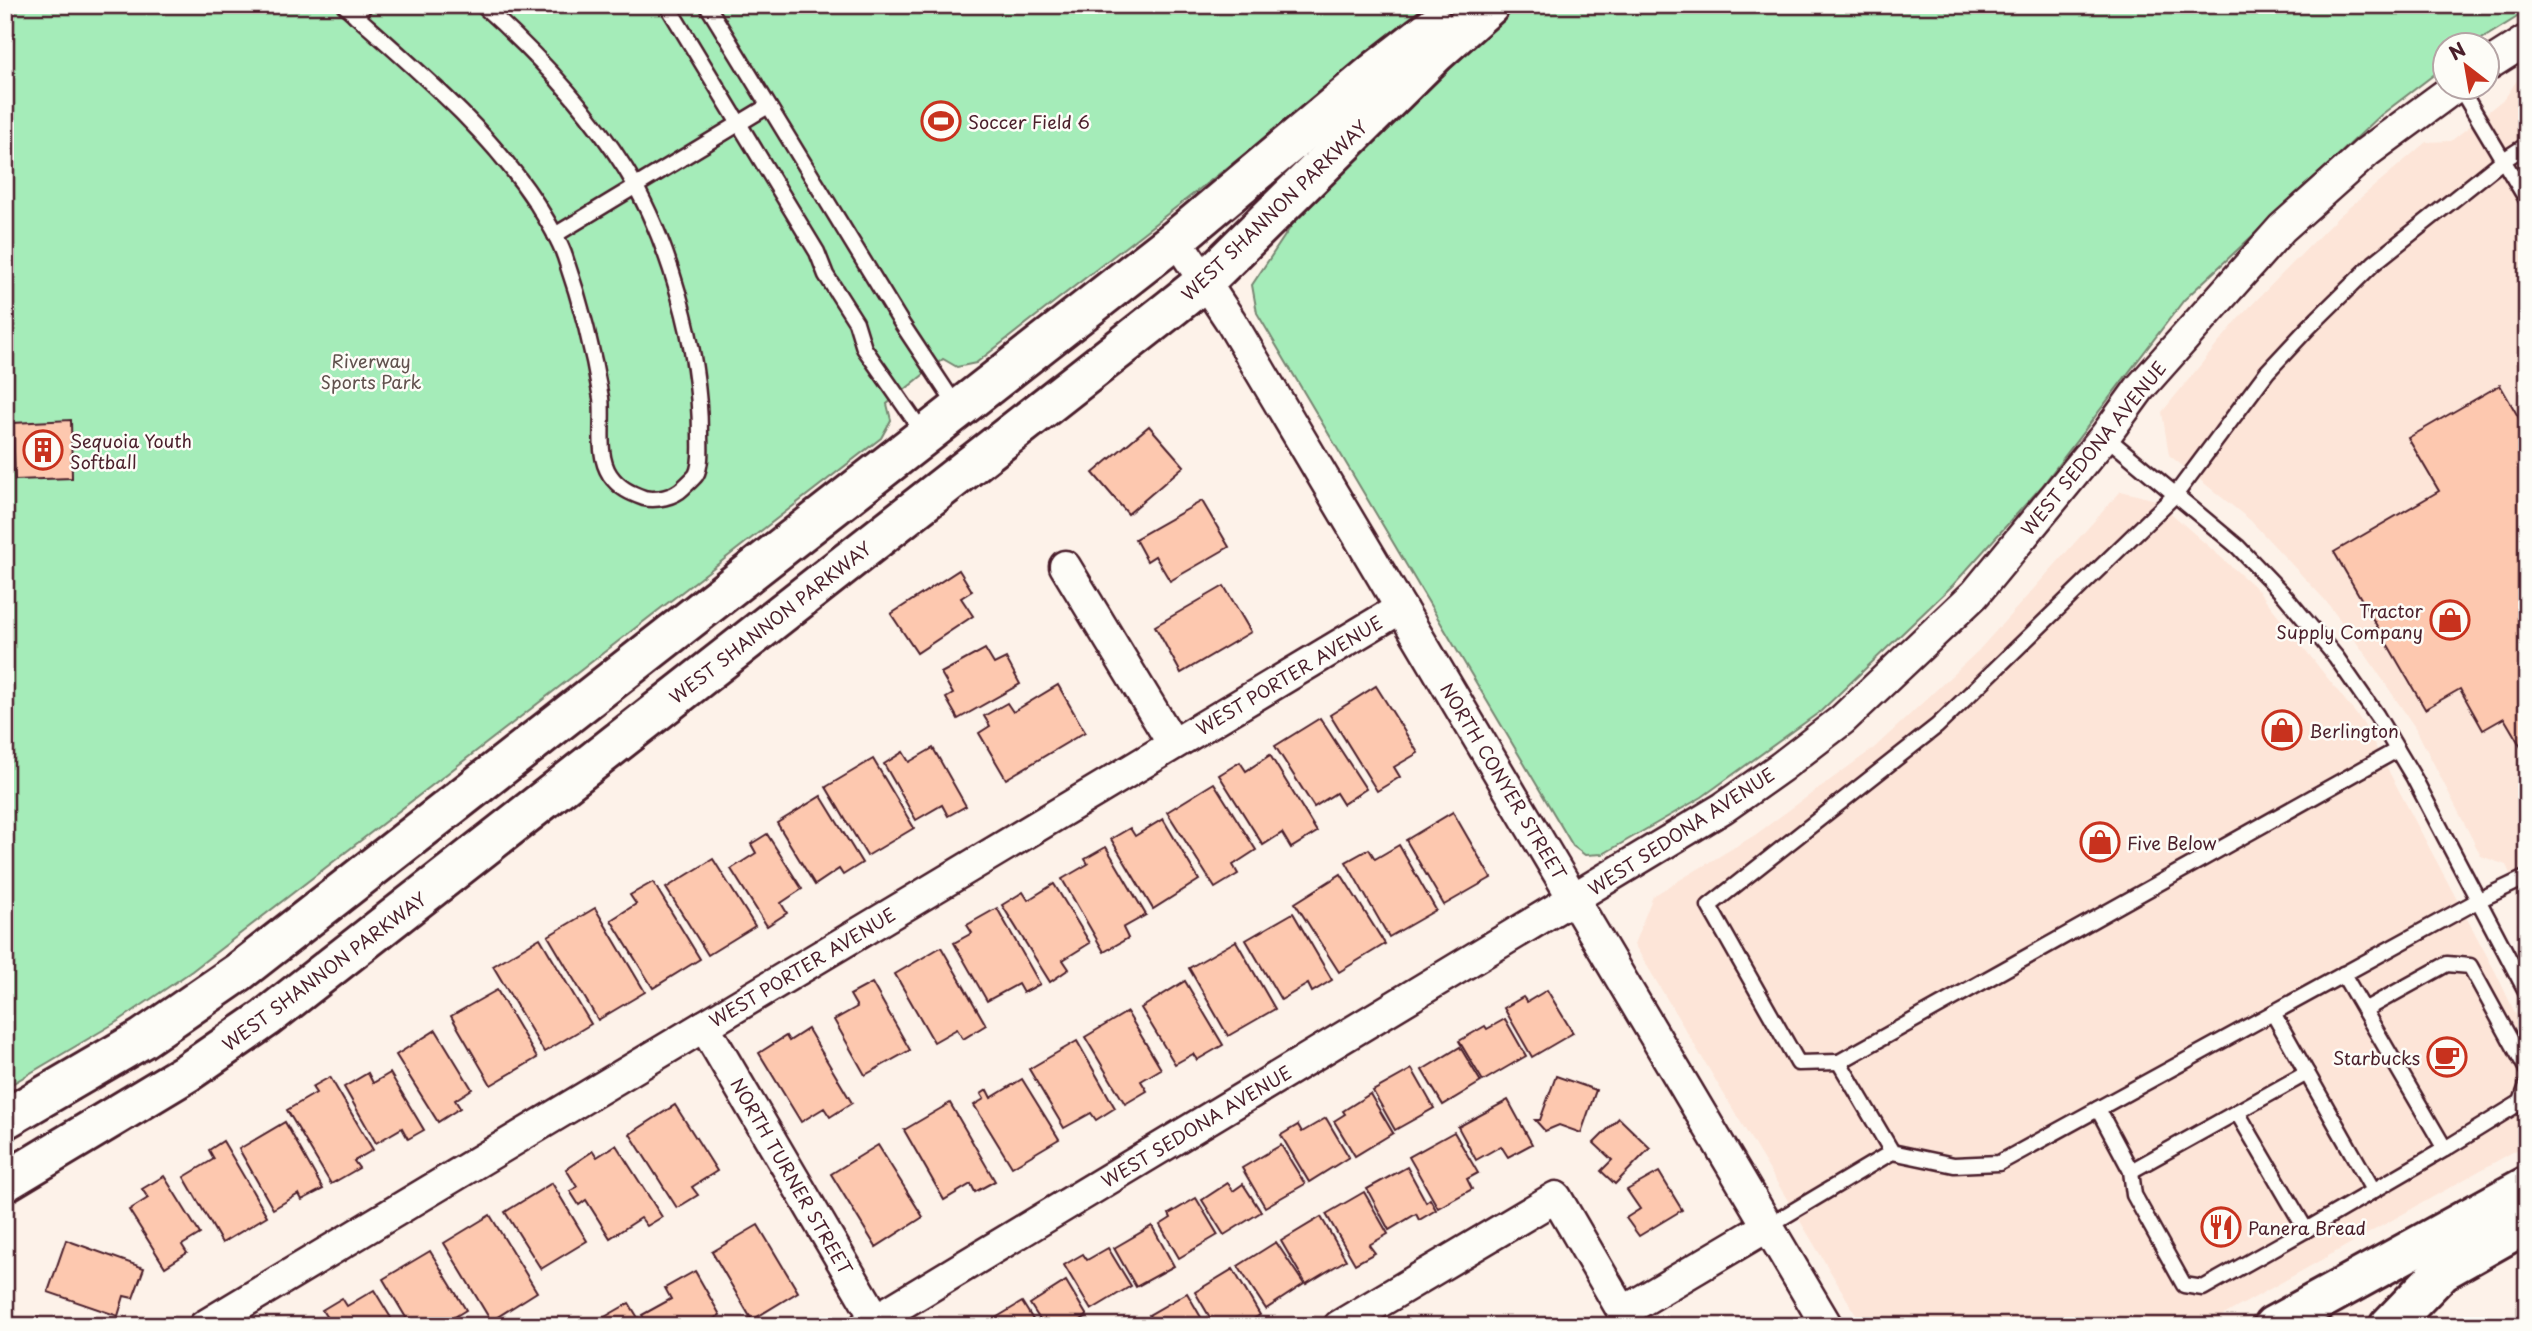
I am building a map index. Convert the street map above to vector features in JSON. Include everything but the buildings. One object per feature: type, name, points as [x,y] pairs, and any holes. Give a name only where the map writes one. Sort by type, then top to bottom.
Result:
[{"type":"street","name":"WEST SHANNON PARKWAY","points":[[5,1119],[142,1039],[239,972],[1176,239],[1377,70],[1461,5]]},
{"type":"street","name":"WEST SHANNON PARKWAY","points":[[5,1182],[188,1072],[266,1018],[1205,281],[1417,71],[1490,5]]},
{"type":"street","points":[[2500,58],[2527,40]]},
{"type":"street","name":"WEST SEDONA AVENUE","points":[[873,1324],[1723,808],[1842,720],[1975,594],[2105,436],[2140,388],[2282,228],[2367,152],[2437,102]]},
{"type":"street","name":"NORTH CONYER STREET","points":[[1176,239],[1205,281],[1401,608],[1827,1326]]},
{"type":"street","points":[[750,637],[759,609],[768,595],[929,469],[951,439],[958,408]]},
{"type":"street","points":[[1065,566],[1174,744]]},
{"type":"street","name":"WEST PORTER AVENUE","points":[[204,1326],[1401,608]]},
{"type":"street","name":"NORTH TURNER STREET","points":[[704,1026],[873,1324]]},
{"type":"street","points":[[2273,1326],[2527,1186]]},
{"type":"street","points":[[1346,1324],[1556,1197],[1627,1319],[1768,1226]]},
{"type":"street","points":[[2391,1326],[2442,1271],[2527,1223]]},
{"type":"street","points":[[2391,1326],[2527,1253]]},
{"type":"lane","points":[[344,5],[360,11],[466,115],[527,190],[555,235],[564,253],[584,321],[601,400],[602,450],[608,473],[627,493],[652,500],[679,492],[696,475],[700,450],[700,413],[695,370],[670,265],[636,187],[590,117],[551,70],[482,5]]},
{"type":"lane","points":[[667,5],[817,252],[826,275],[856,322],[864,348],[924,434]]},
{"type":"lane","points":[[707,5],[902,324],[958,408]]},
{"type":"lane","points":[[2466,102],[2527,201]]},
{"type":"lane","points":[[555,235],[768,106]]},
{"type":"lane","points":[[2397,750],[1839,1062],[1798,1063],[1709,905],[1937,726],[2176,494],[2267,372],[2309,327],[2374,263],[2502,161],[2527,145]]},
{"type":"lane","points":[[2105,436],[2238,547],[2285,596],[2336,657],[2397,750],[2527,993]]},
{"type":"lane","points":[[1768,1226],[1892,1152],[1954,1165],[1999,1163],[2479,900],[2527,877]]},
{"type":"lane","points":[[2364,1010],[2447,964],[2470,966],[2527,1070]]},
{"type":"lane","points":[[2343,974],[2445,1149]]},
{"type":"lane","points":[[2273,1013],[2374,1189]]},
{"type":"lane","points":[[1839,1062],[1892,1152]]},
{"type":"lane","points":[[2131,1171],[2307,1073]]},
{"type":"lane","points":[[2098,1109],[2131,1171],[2134,1195],[2184,1285],[2203,1288],[2445,1149],[2521,1102],[2527,1085]]},
{"type":"lane","points":[[2237,1112],[2306,1230]]},
{"type":"shaded area","points":[[2527,71],[2527,942],[2517,924],[2523,902],[2506,865],[2481,856],[2416,729],[2368,658],[2325,600],[2250,520],[2169,455],[2162,412],[2239,318],[2338,217],[2426,142],[2451,141],[2505,98],[2520,76]]},
{"type":"shaded area","points":[[2121,491],[2156,500],[2258,590],[2363,723],[2496,973],[2527,1038],[2527,1144],[2204,1326],[1863,1326],[1634,944],[1653,896],[1755,835],[1874,748],[1978,651]]},
{"type":"green space","name":"Riverway Sports Park","points":[[5,5],[1436,5],[976,363],[957,367],[943,359],[887,404],[891,420],[881,438],[192,971],[120,1020],[5,1088]]},
{"type":"green space","points":[[1520,5],[2527,5],[2527,11],[2493,32],[2430,32],[2430,78],[2381,115],[2184,300],[2042,486],[1953,585],[1821,711],[1702,797],[1603,854],[1585,855],[1573,846],[1257,313],[1252,285],[1306,204]]},
{"type":"place","name":"Soccer Field 6","points":[[941,121]]},
{"type":"place","name":"Sequoia Youth Softball","points":[[43,450]]},
{"type":"place","name":"Tractor Supply Company","points":[[2450,620]]},
{"type":"place","name":"Berlington","points":[[2282,730]]},
{"type":"place","name":"Five Below","points":[[2100,842]]},
{"type":"place","name":"Starbucks","points":[[2447,1057]]},
{"type":"place","name":"Panera Bread","points":[[2221,1227]]}]
